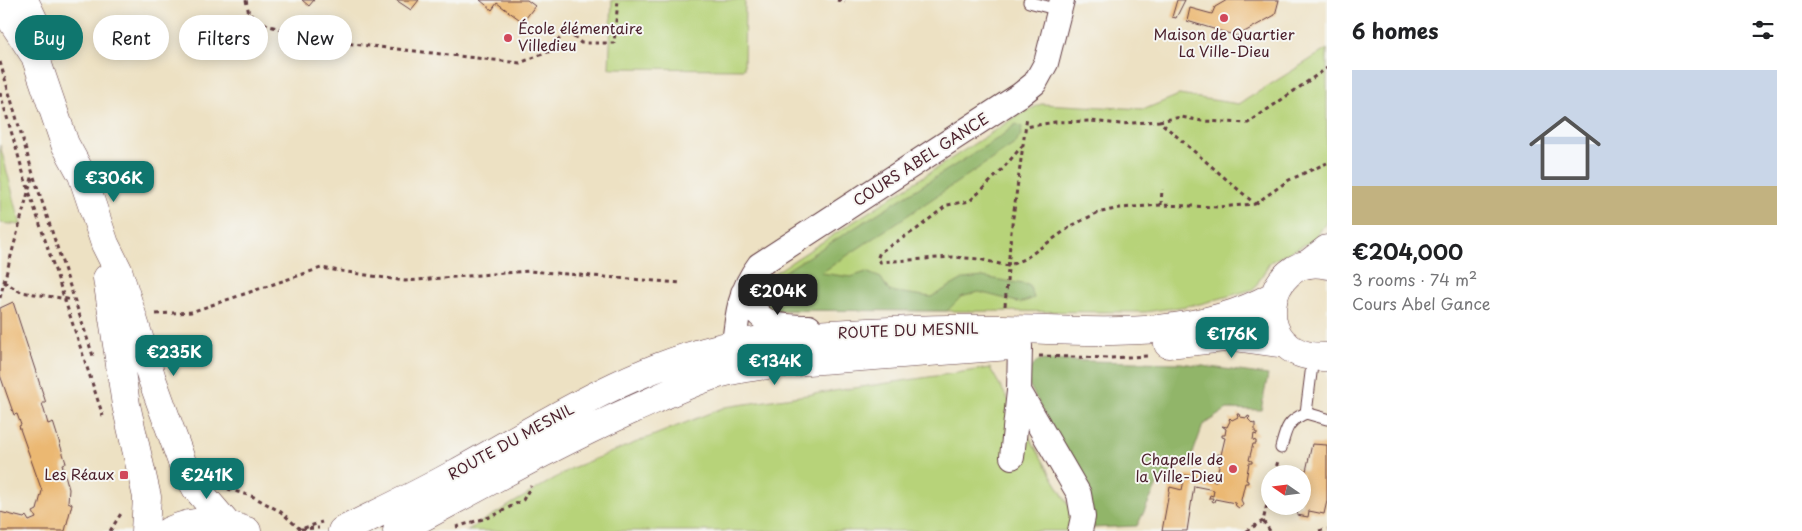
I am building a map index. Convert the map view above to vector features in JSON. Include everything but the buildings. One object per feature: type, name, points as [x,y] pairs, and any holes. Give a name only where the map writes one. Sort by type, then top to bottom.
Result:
[{"type":"street","points":[[18,0],[60,76],[83,143],[82,175],[105,244],[118,270],[152,379],[183,465],[196,488],[237,527]]},
{"type":"street","name":"COURS ABEL GANCE","points":[[734,344],[742,293],[748,279],[759,265],[1020,96],[1035,83],[1046,64],[1061,5]]},
{"type":"street","points":[[105,244],[107,274],[126,405],[148,497],[145,531]]},
{"type":"street","points":[[1320,357],[1294,351],[1286,344],[1278,334],[1271,308],[1273,296],[1281,282],[1288,275],[1321,259]]},
{"type":"street","points":[[742,293],[752,310],[765,322],[791,327],[924,328]]},
{"type":"street","name":"ROUTE DU MESNIL","points":[[342,531],[455,474],[587,399],[641,373],[696,354],[734,344],[791,336],[924,328],[1140,332],[1182,326],[1231,314],[1273,296]]},
{"type":"street","name":"ROUTE DU MESNIL","points":[[397,531],[604,422],[680,388],[717,374],[794,362],[1168,344],[1234,337],[1286,344]]},
{"type":"street","points":[[604,422],[675,376],[721,360],[734,344],[759,366]]},
{"type":"street","points":[[1012,457],[1020,351]]},
{"type":"street","points":[[1018,392],[1079,494],[1082,517],[1080,531]]},
{"type":"street","points":[[168,531],[182,525],[204,521],[237,527]]},
{"type":"lane","points":[[1029,2],[1061,5]]},
{"type":"lane","points":[[1306,413],[1320,357]]},
{"type":"lane","points":[[1281,448],[1286,429],[1294,418],[1306,413],[1327,419]]},
{"type":"path","points":[[246,0],[249,14],[268,26],[335,42],[520,63],[550,51],[566,30],[580,43],[614,43],[618,0]]},
{"type":"path","points":[[837,0],[845,2]]},
{"type":"path","points":[[0,62],[33,174],[96,363]]},
{"type":"path","points":[[1026,127],[1055,122],[1090,121],[1121,124],[1181,117],[1202,121],[1248,123],[1258,118],[1327,68]]},
{"type":"path","points":[[0,93],[29,189],[105,422],[111,408],[126,405]]},
{"type":"path","points":[[1004,310],[1011,232],[1026,127],[1027,104],[1020,96]]},
{"type":"path","points":[[1159,121],[1255,204]]},
{"type":"path","points":[[1023,145],[999,173],[970,201],[947,205],[916,229],[880,252],[877,258],[880,262],[888,263],[925,258],[953,257],[979,259],[1008,266],[1026,258],[1073,226],[1097,214],[1120,208],[1161,205],[1219,207],[1255,204],[1289,180],[1327,163]]},
{"type":"path","points":[[0,298],[33,174]]},
{"type":"path","points":[[1161,205],[1162,189]]},
{"type":"path","points":[[151,314],[191,312],[321,268],[405,281],[529,272],[681,283]]},
{"type":"path","points":[[4,282],[20,292],[74,300]]},
{"type":"path","points":[[1020,351],[1109,358],[1153,356]]},
{"type":"path","points":[[450,529],[494,516],[523,500],[531,485]]},
{"type":"path","points":[[1246,531],[1263,522],[1265,515]]},
{"type":"path","points":[[1263,522],[1270,531]]},
{"type":"path","points":[[1318,531],[1327,528]]},
{"type":"green space","points":[[612,0],[745,0],[744,69],[609,68]]},
{"type":"green space","points":[[1327,49],[1327,221],[1314,240],[1270,262],[1254,289],[1200,304],[1145,312],[768,310],[755,303],[760,288],[776,272],[1017,116],[1041,104],[1145,109],[1179,95],[1239,104]]},
{"type":"green space","points":[[1016,124],[1022,127],[1021,134],[1016,143],[821,273],[851,277],[866,272],[881,278],[889,291],[931,297],[963,279],[983,277],[1029,285],[1034,298],[1021,303],[979,292],[961,297],[947,311],[768,310],[755,303],[760,288],[1000,137]]},
{"type":"green space","points":[[0,145],[21,225],[0,223]]},
{"type":"green space","points":[[1039,360],[1181,363],[1268,375],[1261,410],[1227,409],[1203,425],[1191,459],[1158,483],[1137,526],[1090,528],[1087,491],[1028,383],[1028,371]]},
{"type":"green space","points":[[990,368],[1074,515],[1071,531],[466,531],[572,468],[725,407]]},
{"type":"place","name":"Maison de Quartier La Ville-Dieu","points":[[1224,18]]},
{"type":"place","name":"École élémentaire Villedieu","points":[[508,38]]},
{"type":"place","name":"Chapelle de la Ville-Dieu","points":[[1233,469]]},
{"type":"place","name":"Les Réaux","points":[[124,475]]}]
